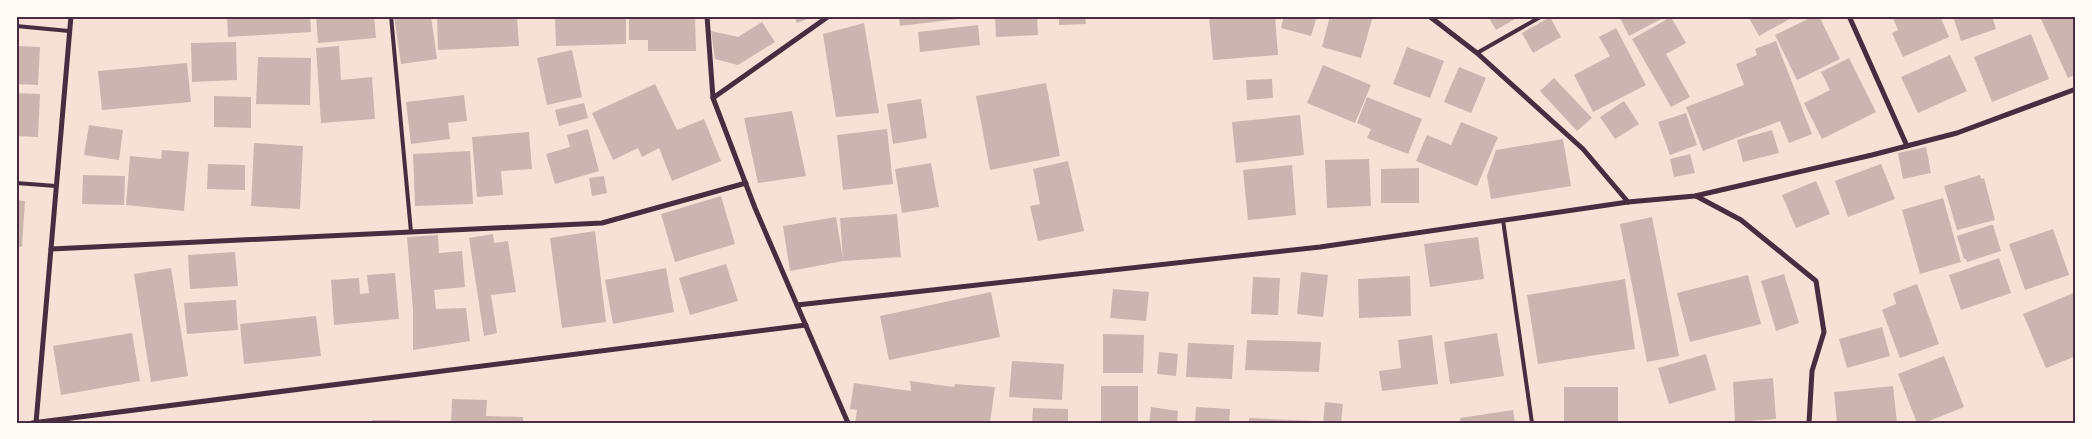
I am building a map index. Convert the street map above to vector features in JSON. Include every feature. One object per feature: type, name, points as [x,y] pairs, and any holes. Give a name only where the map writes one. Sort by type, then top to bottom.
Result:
[{"type":"street","points":[[71,16],[35,422],[806,325]]},
{"type":"street","points":[[707,16],[713,98],[746,183],[848,423]]},
{"type":"street","points":[[713,98],[828,16]]},
{"type":"street","points":[[1429,16],[1477,53],[1583,149],[1628,202]]},
{"type":"street","points":[[1849,16],[1907,146]]},
{"type":"street","points":[[797,305],[1320,247],[1628,202],[1695,196],[1956,133],[2076,90]]},
{"type":"street","points":[[51,249],[602,223],[746,183]]},
{"type":"street","points":[[1695,196],[1741,220],[1816,280],[1824,332],[1812,371],[1809,423]]},
{"type":"lane","points":[[391,16],[411,232]]},
{"type":"lane","points":[[1477,53],[1542,16]]},
{"type":"lane","points":[[16,26],[69,31]]},
{"type":"lane","points":[[16,183],[56,186]]},
{"type":"lane","points":[[1503,220],[1532,423]]},
{"type":"building","points":[[227,16],[310,16],[311,32],[228,37]]},
{"type":"building","points":[[316,16],[374,16],[376,38],[318,43]]},
{"type":"building","points":[[394,16],[431,16],[437,59],[401,64]]},
{"type":"building","points":[[437,16],[517,16],[519,46],[438,50]]},
{"type":"building","points":[[555,16],[626,16],[626,44],[556,46]]},
{"type":"building","points":[[629,16],[695,16],[696,51],[648,51],[648,40],[629,40]]},
{"type":"building","points":[[794,16],[815,16],[797,23]]},
{"type":"building","points":[[899,16],[958,16],[958,19],[900,26]]},
{"type":"building","points":[[995,16],[1037,16],[1038,35],[996,37]]},
{"type":"building","points":[[1059,16],[1085,16],[1086,24],[1059,25]]},
{"type":"building","points":[[1209,16],[1275,16],[1278,55],[1213,60]]},
{"type":"building","points":[[1284,16],[1317,16],[1311,36],[1281,28]]},
{"type":"building","points":[[1330,16],[1373,16],[1361,58],[1322,47]]},
{"type":"building","points":[[1488,16],[1520,16],[1496,30]]},
{"type":"building","points":[[1619,16],[1667,16],[1629,36]]},
{"type":"building","points":[[1748,16],[1795,16],[1759,36]]},
{"type":"building","points":[[1814,16],[1819,16],[1840,59],[1797,80],[1775,35]]},
{"type":"building","points":[[1892,16],[1940,16],[1949,37],[1903,57],[1892,33],[1898,30]]},
{"type":"building","points":[[1953,16],[1992,16],[1996,29],[1961,41]]},
{"type":"building","points":[[2048,16],[2076,18],[2076,74],[2068,78],[2041,19]]},
{"type":"building","points":[[1550,17],[1561,37],[1533,53],[1522,33]]},
{"type":"building","points":[[1671,17],[1686,43],[1666,54],[1690,97],[1671,107],[1632,39]]},
{"type":"building","points":[[762,22],[775,42],[738,65],[715,59],[711,31],[738,37]]},
{"type":"building","points":[[864,23],[879,113],[836,117],[823,34]]},
{"type":"building","points":[[978,25],[980,45],[920,52],[918,32]]},
{"type":"building","points":[[1616,28],[1646,85],[1593,112],[1574,75],[1610,56],[1599,37]]},
{"type":"building","points":[[2031,34],[2049,79],[1992,102],[1974,57]]},
{"type":"building","points":[[1776,41],[1812,134],[1789,143],[1780,121],[1703,151],[1686,107],[1744,85],[1736,64],[1757,55],[1755,49]]},
{"type":"building","points":[[236,42],[237,80],[192,82],[191,43]]},
{"type":"building","points":[[16,46],[40,47],[38,85],[16,84]]},
{"type":"building","points":[[339,46],[341,80],[372,77],[375,119],[321,123],[316,48]]},
{"type":"building","points":[[1407,47],[1444,61],[1430,98],[1393,84]]},
{"type":"building","points":[[572,50],[582,97],[547,105],[537,58]]},
{"type":"building","points":[[1950,55],[1967,91],[1918,113],[1901,77]]},
{"type":"building","points":[[258,57],[311,58],[310,105],[256,104]]},
{"type":"building","points":[[1849,58],[1876,112],[1822,139],[1804,103],[1830,90],[1821,72]]},
{"type":"building","points":[[187,63],[191,102],[102,110],[98,71]]},
{"type":"building","points":[[1323,65],[1371,85],[1355,123],[1307,103]]},
{"type":"building","points":[[1459,67],[1486,78],[1471,113],[1444,102]]},
{"type":"building","points":[[1554,78],[1592,118],[1577,131],[1540,91]]},
{"type":"building","points":[[1272,79],[1273,98],[1247,100],[1246,80]]},
{"type":"building","points":[[1046,83],[1060,156],[990,170],[976,96]]},
{"type":"building","points":[[655,84],[677,130],[704,119],[721,161],[672,181],[659,148],[642,157],[638,148],[613,160],[592,113]]},
{"type":"building","points":[[16,93],[40,94],[38,137],[16,136]]},
{"type":"building","points":[[464,95],[467,121],[448,123],[450,139],[411,144],[406,102]]},
{"type":"building","points":[[214,96],[251,97],[251,128],[214,127]]},
{"type":"building","points":[[1367,97],[1422,119],[1408,154],[1367,138],[1371,129],[1357,123]]},
{"type":"building","points":[[921,99],[927,138],[893,144],[887,104]]},
{"type":"building","points":[[1624,101],[1639,124],[1615,139],[1600,117]]},
{"type":"building","points":[[584,103],[588,118],[559,126],[555,110]]},
{"type":"building","points":[[792,111],[806,176],[758,183],[744,118]]},
{"type":"building","points":[[1686,113],[1697,145],[1670,155],[1658,122]]},
{"type":"building","points":[[1300,115],[1304,155],[1236,163],[1232,122]]},
{"type":"building","points":[[1461,122],[1498,137],[1477,186],[1416,161],[1427,135],[1451,145]]},
{"type":"building","points":[[89,125],[123,130],[119,160],[84,155]]},
{"type":"building","points":[[588,129],[599,171],[555,184],[546,154],[570,147],[567,135]]},
{"type":"building","points":[[887,129],[893,184],[843,190],[837,135]]},
{"type":"building","points":[[1772,130],[1779,153],[1743,162],[1737,140]]},
{"type":"building","points":[[529,132],[532,169],[501,171],[503,195],[477,197],[472,137]]},
{"type":"building","points":[[1563,139],[1571,186],[1491,199],[1487,176],[1496,150]]},
{"type":"building","points":[[254,143],[303,146],[300,209],[251,206]]},
{"type":"building","points":[[1926,147],[1931,173],[1903,179],[1898,153]]},
{"type":"building","points":[[162,150],[189,152],[184,211],[126,205],[130,156],[161,159]]},
{"type":"building","points":[[470,151],[473,204],[415,206],[413,154]]},
{"type":"building","points":[[1690,154],[1695,173],[1674,177],[1670,159]]},
{"type":"building","points":[[1369,159],[1371,206],[1327,208],[1325,160]]},
{"type":"building","points":[[1068,161],[1084,231],[1038,241],[1030,206],[1040,204],[1033,169]]},
{"type":"building","points":[[931,163],[939,207],[902,213],[895,169]]},
{"type":"building","points":[[208,164],[245,165],[245,190],[207,189]]},
{"type":"building","points":[[1881,164],[1895,199],[1848,217],[1835,181]]},
{"type":"building","points":[[1292,165],[1296,215],[1248,220],[1243,170]]},
{"type":"building","points":[[1419,168],[1419,203],[1381,203],[1381,169]]},
{"type":"building","points":[[83,175],[125,176],[124,205],[82,204]]},
{"type":"building","points":[[1980,175],[1981,179],[1984,178],[1995,220],[1957,230],[1944,186]]},
{"type":"building","points":[[604,176],[607,193],[592,196],[589,178]]},
{"type":"building","points":[[1816,181],[1830,214],[1796,228],[1782,195]]},
{"type":"building","points":[[721,196],[735,244],[675,262],[661,214]]},
{"type":"building","points":[[1943,198],[1961,262],[1920,274],[1902,210]]},
{"type":"building","points":[[16,200],[25,201],[22,247],[16,247]]},
{"type":"building","points":[[897,214],[901,257],[843,261],[790,271],[783,226],[836,217],[843,259],[840,218]]},
{"type":"building","points":[[1652,217],[1679,356],[1647,362],[1620,224]]},
{"type":"building","points":[[1993,225],[2001,251],[1967,262],[1964,259],[1957,236]]},
{"type":"building","points":[[2053,229],[2069,275],[2025,290],[2009,244]]},
{"type":"building","points":[[595,231],[606,322],[562,328],[550,238]]},
{"type":"building","points":[[493,234],[494,243],[508,241],[516,292],[491,295],[497,333],[484,336],[469,238]]},
{"type":"building","points":[[438,235],[439,253],[462,251],[465,287],[434,290],[436,309],[466,308],[470,341],[413,350],[413,310],[407,237]]},
{"type":"building","points":[[1478,237],[1484,279],[1430,287],[1424,244]]},
{"type":"building","points":[[235,252],[238,286],[190,289],[188,255]]},
{"type":"building","points":[[1999,258],[2011,293],[1961,310],[1949,275]]},
{"type":"building","points":[[726,264],[738,301],[690,315],[679,278]]},
{"type":"building","points":[[171,268],[188,376],[151,382],[134,274]]},
{"type":"building","points":[[666,268],[674,312],[613,324],[605,280]]},
{"type":"building","points":[[1301,272],[1328,275],[1323,317],[1297,314]]},
{"type":"building","points":[[395,273],[399,319],[334,325],[331,280],[359,278],[360,294],[369,293],[367,275]]},
{"type":"building","points":[[1784,274],[1799,323],[1776,331],[1761,281]]},
{"type":"building","points":[[1748,275],[1761,324],[1690,342],[1677,293]]},
{"type":"building","points":[[1410,276],[1411,316],[1359,318],[1358,279]]},
{"type":"building","points":[[1253,277],[1280,278],[1278,315],[1251,314]]},
{"type":"building","points":[[1625,279],[1635,349],[1538,364],[1527,295]]},
{"type":"building","points":[[1917,284],[1939,344],[1900,358],[1882,310],[1896,304],[1893,293]]},
{"type":"building","points":[[1113,289],[1149,292],[1146,321],[1110,318]]},
{"type":"building","points":[[991,292],[1000,337],[889,360],[880,316]]},
{"type":"building","points":[[2076,292],[2076,356],[2046,368],[2023,314]]},
{"type":"building","points":[[236,300],[238,330],[187,334],[184,303]]},
{"type":"building","points":[[316,316],[321,356],[244,364],[240,324]]},
{"type":"building","points":[[1882,327],[1890,356],[1847,368],[1839,339]]},
{"type":"building","points":[[132,333],[140,381],[61,395],[53,346]]},
{"type":"building","points":[[1497,333],[1504,376],[1450,384],[1444,342]]},
{"type":"building","points":[[1103,334],[1144,335],[1143,373],[1103,373]]},
{"type":"building","points":[[1432,335],[1438,384],[1382,391],[1379,371],[1401,368],[1398,340]]},
{"type":"building","points":[[1247,340],[1321,342],[1319,372],[1245,370]]},
{"type":"building","points":[[1188,343],[1234,345],[1232,379],[1186,377]]},
{"type":"building","points":[[1159,352],[1178,354],[1176,376],[1157,374]]},
{"type":"building","points":[[1706,354],[1716,390],[1669,404],[1658,368]]},
{"type":"building","points":[[1944,356],[1964,407],[1924,423],[1917,423],[1898,374]]},
{"type":"building","points":[[1012,361],[1064,364],[1062,400],[1009,397]]},
{"type":"building","points":[[1773,378],[1776,419],[1735,422],[1733,382]]},
{"type":"building","points":[[910,381],[954,387],[955,384],[995,387],[990,423],[855,423],[857,410],[850,409],[854,383],[911,391]]},
{"type":"building","points":[[1101,386],[1138,386],[1138,421],[1101,422]]},
{"type":"building","points":[[1893,386],[1897,423],[1837,423],[1834,392]]},
{"type":"building","points":[[1564,387],[1618,387],[1618,423],[1564,423]]},
{"type":"building","points":[[452,399],[487,400],[486,416],[523,417],[523,423],[451,423]]},
{"type":"building","points":[[1325,402],[1343,404],[1341,423],[1323,423]]},
{"type":"building","points":[[1151,407],[1178,411],[1177,423],[1149,423]]},
{"type":"building","points":[[1196,407],[1230,409],[1229,423],[1195,423]]},
{"type":"building","points":[[1033,408],[1068,409],[1068,423],[1032,423]]},
{"type":"building","points":[[1513,410],[1515,423],[1460,423],[1460,418]]},
{"type":"building","points":[[1249,418],[1314,421],[1314,423],[1249,423]]},
{"type":"building","points":[[372,420],[400,420],[400,423],[371,423]]}]
